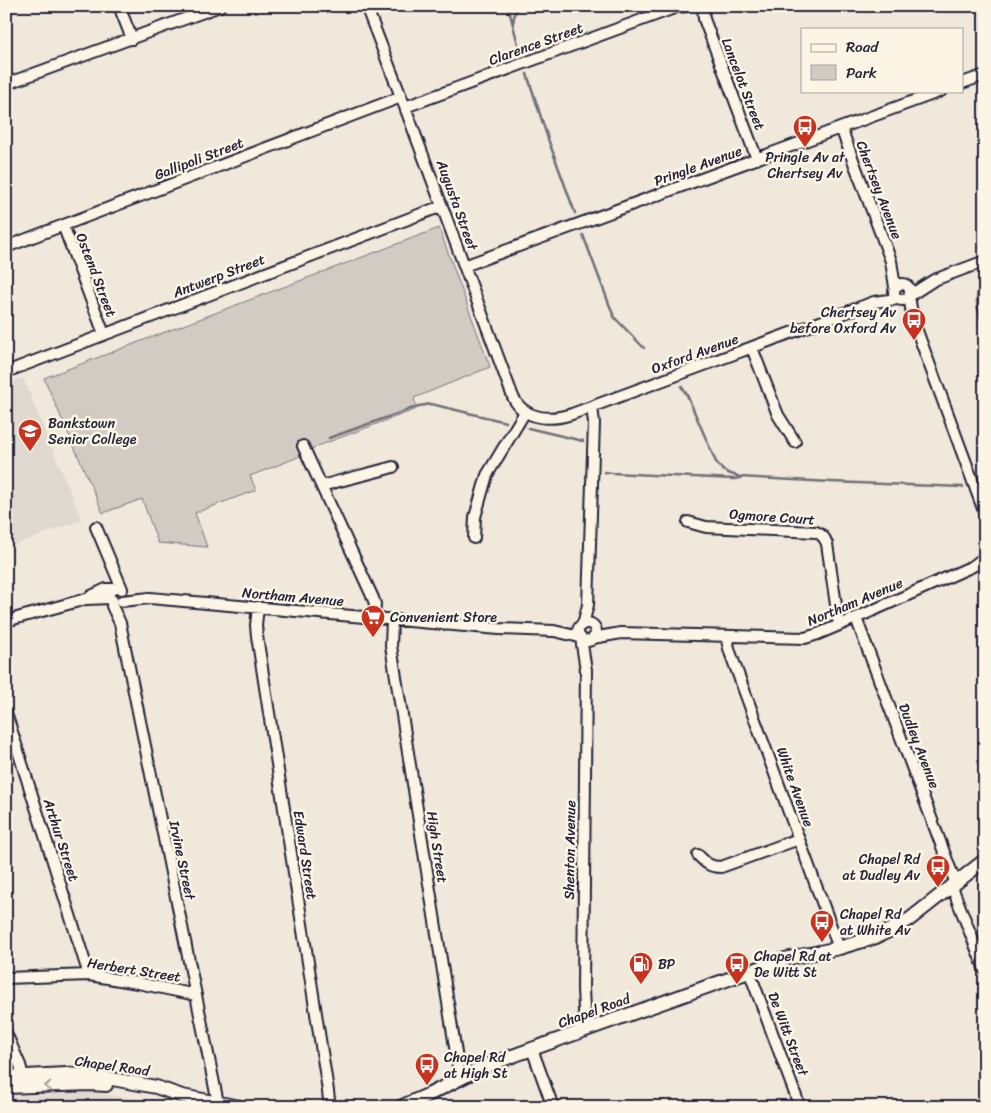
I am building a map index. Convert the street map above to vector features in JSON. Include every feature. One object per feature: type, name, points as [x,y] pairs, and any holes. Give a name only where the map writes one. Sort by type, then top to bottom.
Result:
[{"type":"main road","name":"Chapel Road","points":[[400,1107],[485,1066],[532,1049],[785,959],[839,948],[893,929],[919,912],[985,860]]},
{"type":"main road","name":"Chapel Road","points":[[6,1077],[24,1081],[104,1085],[155,1094],[182,1096],[240,1107]]},
{"type":"main road","name":"Chapel Road","points":[[6,1087],[24,1081]]},
{"type":"street","points":[[119,6],[132,39]]},
{"type":"street","points":[[6,84],[220,6]]},
{"type":"street","name":"Augusta Street","points":[[366,6],[513,397],[525,412]]},
{"type":"street","name":"Clarence Street","points":[[403,102],[677,7],[687,6]]},
{"type":"street","name":"Lancelot Street","points":[[696,6],[704,19],[757,159]]},
{"type":"street","name":"Lancelot Street","points":[[704,6],[704,19]]},
{"type":"street","points":[[964,83],[985,75]]},
{"type":"street","name":"Pringle Avenue","points":[[464,266],[938,92]]},
{"type":"street","name":"Gallipoli Street","points":[[6,247],[403,102]]},
{"type":"street","name":"Chertsey Avenue","points":[[841,128],[900,286]]},
{"type":"street","name":"Antwerp Street","points":[[6,372],[442,206]]},
{"type":"street","name":"Ostend Street","points":[[63,226],[104,334]]},
{"type":"street","name":"Oxford Avenue","points":[[874,302],[904,297],[934,280],[985,261]]},
{"type":"street","name":"Oxford Avenue","points":[[525,412],[537,417],[567,416],[874,302],[900,286],[934,280]]},
{"type":"street","points":[[904,297],[910,291],[900,286],[894,292],[904,297],[985,514]]},
{"type":"street","points":[[752,348],[776,410],[795,442]]},
{"type":"street","name":"Shenton Avenue","points":[[585,1030],[583,980],[586,670],[589,634],[588,605],[594,423],[592,407]]},
{"type":"street","points":[[474,538],[475,517],[486,475],[525,412]]},
{"type":"street","points":[[303,446],[373,598],[375,604],[374,618]]},
{"type":"street","points":[[322,486],[393,467]]},
{"type":"street","name":"Ogmore Court","points":[[688,522],[706,527],[788,530],[820,534],[827,544],[839,625]]},
{"type":"street","name":"Irvine Street","points":[[96,527],[112,568],[117,595],[112,606],[120,623],[218,1103]]},
{"type":"street","name":"Northam Avenue","points":[[6,621],[86,599],[106,589],[117,595],[499,629],[589,634],[621,633],[805,638],[856,618],[973,566],[985,558]]},
{"type":"street","name":"Northam Avenue","points":[[973,566],[985,564]]},
{"type":"street","name":"Shenton Avenue","points":[[582,624],[588,605]]},
{"type":"street","name":"Edward Street","points":[[258,607],[256,636],[330,1107]]},
{"type":"street","name":"Dudley Avenue","points":[[856,618],[985,970]]},
{"type":"street","name":"High Street","points":[[392,620],[391,646],[460,1078]]},
{"type":"street","points":[[582,624],[587,623],[589,634]]},
{"type":"street","name":"Northam Avenue","points":[[554,631],[582,624]]},
{"type":"street","name":"White Avenue","points":[[726,636],[730,652],[839,948]]},
{"type":"street","name":"Arthur Street","points":[[6,713],[89,975]]},
{"type":"street","points":[[698,855],[706,863],[714,867],[721,867],[799,839]]},
{"type":"street","name":"De Witt Street","points":[[749,971],[800,1107]]},
{"type":"street","name":"Herbert Street","points":[[6,978],[89,975],[196,995]]},
{"type":"street","points":[[6,1033],[20,1065],[24,1081]]},
{"type":"street","points":[[532,1049],[553,1107]]},
{"type":"shaded area","name":"Bankstown Senior College","points":[[23,378],[82,520],[6,548],[6,384]]},
{"type":"shaded area","points":[[90,1092],[177,1107],[6,1107],[6,1097]]},
{"type":"green space","points":[[439,228],[490,367],[414,398],[417,409],[315,447],[296,458],[250,476],[256,490],[195,513],[207,547],[158,543],[142,499],[103,513],[44,378]]},
{"type":"waterway","points":[[508,6],[520,52]]},
{"type":"waterway","points":[[513,23],[515,12],[520,6]]},
{"type":"waterway","points":[[527,74],[575,213]]},
{"type":"waterway","points":[[583,235],[614,317],[644,348]]},
{"type":"waterway","points":[[981,275],[977,303],[985,330]]},
{"type":"waterway","points":[[681,386],[687,395],[716,462],[728,473],[740,477],[963,487]]},
{"type":"waterway","points":[[329,438],[419,406],[431,404],[506,422]]},
{"type":"waterway","points":[[528,428],[583,441]]},
{"type":"waterway","points":[[604,472],[740,478]]},
{"type":"place","name":"Pringle Av at Chertsey Av","points":[[805,148]]},
{"type":"place","name":"Chertsey Av before Oxford Av","points":[[914,341]]},
{"type":"place","name":"Bankstown Senior College","points":[[30,452]]},
{"type":"place","name":"Convenient Store","points":[[373,638]]},
{"type":"place","name":"Chapel Rd at Dudley Av","points":[[938,888]]},
{"type":"place","name":"Chapel Rd at White Av","points":[[822,943]]},
{"type":"place","name":"BP","points":[[641,985]]},
{"type":"place","name":"Chapel Rd at De Witt St","points":[[737,985]]},
{"type":"place","name":"Chapel Rd at High St","points":[[427,1086]]}]
